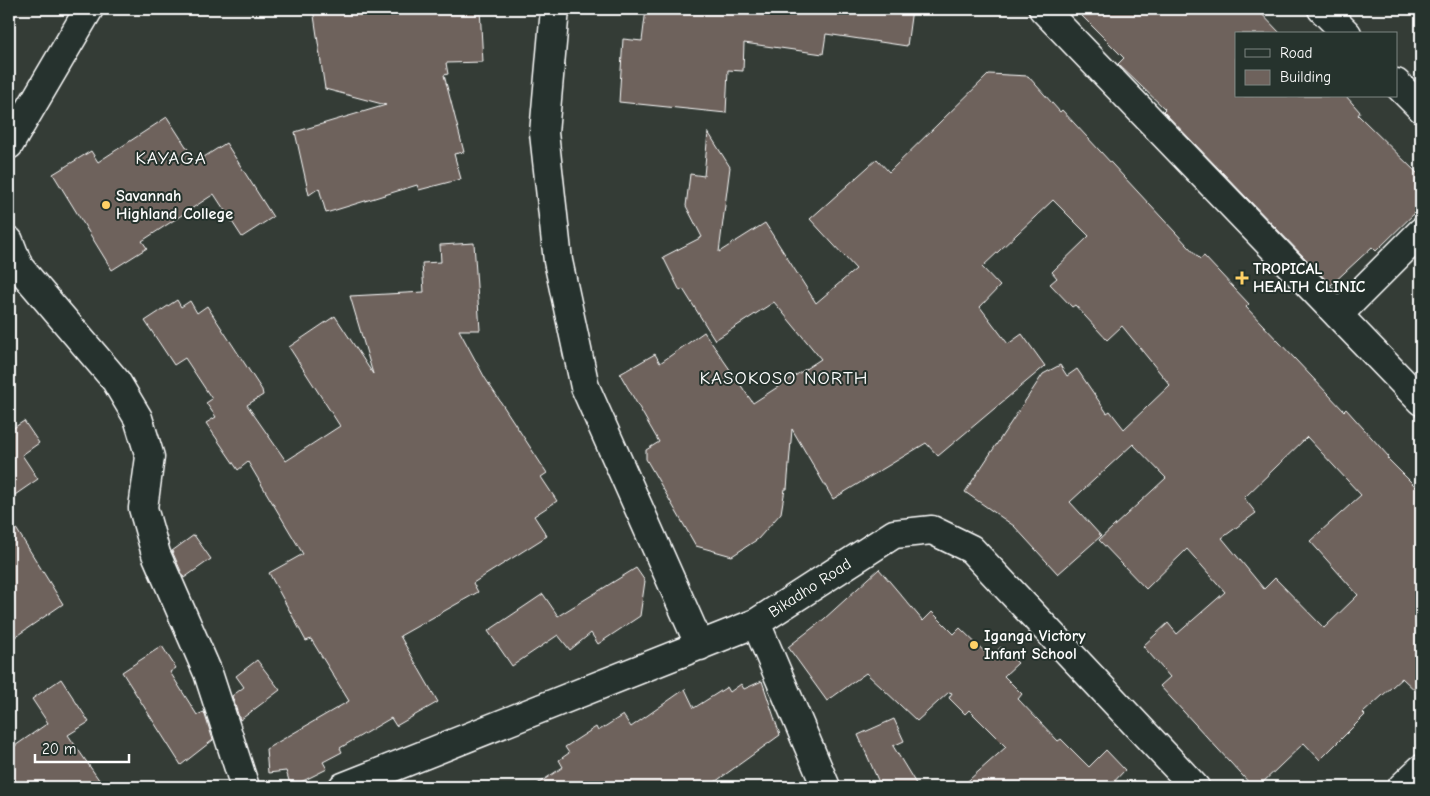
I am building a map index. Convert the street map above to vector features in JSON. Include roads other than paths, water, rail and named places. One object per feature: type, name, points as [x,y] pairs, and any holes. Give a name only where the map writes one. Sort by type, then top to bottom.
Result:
[{"type":"street","points":[[9,145],[89,9]]},
{"type":"street","points":[[555,9],[544,133],[558,261],[585,386],[700,646]]},
{"type":"street","points":[[1043,9],[1421,401]]},
{"type":"street","points":[[1322,9],[1345,32]]},
{"type":"street","points":[[1398,85],[1421,108]]},
{"type":"street","points":[[1338,315],[1421,232]]},
{"type":"street","points":[[9,241],[19,267],[116,381],[138,418],[150,457],[142,508],[156,554],[208,673],[246,787]]},
{"type":"street","name":"Bikadho Road","points":[[343,787],[756,623],[894,534],[932,530],[971,549],[1195,787]]},
{"type":"street","points":[[756,623],[826,787]]},
{"type":"street","points":[[1402,787],[1421,769]]},
{"type":"place","name":"Savannah Highland College","points":[[106,205]]},
{"type":"place","name":"TROPICAL HEALTH CLINIC","points":[[1242,278]]},
{"type":"place","name":"Iganga Victory Infant School","points":[[974,645]]},
{"type":"district","name":"KAYAGA","points":[[171,158]]},
{"type":"district","name":"KASOKOSO NORTH","points":[[784,378]]}]
